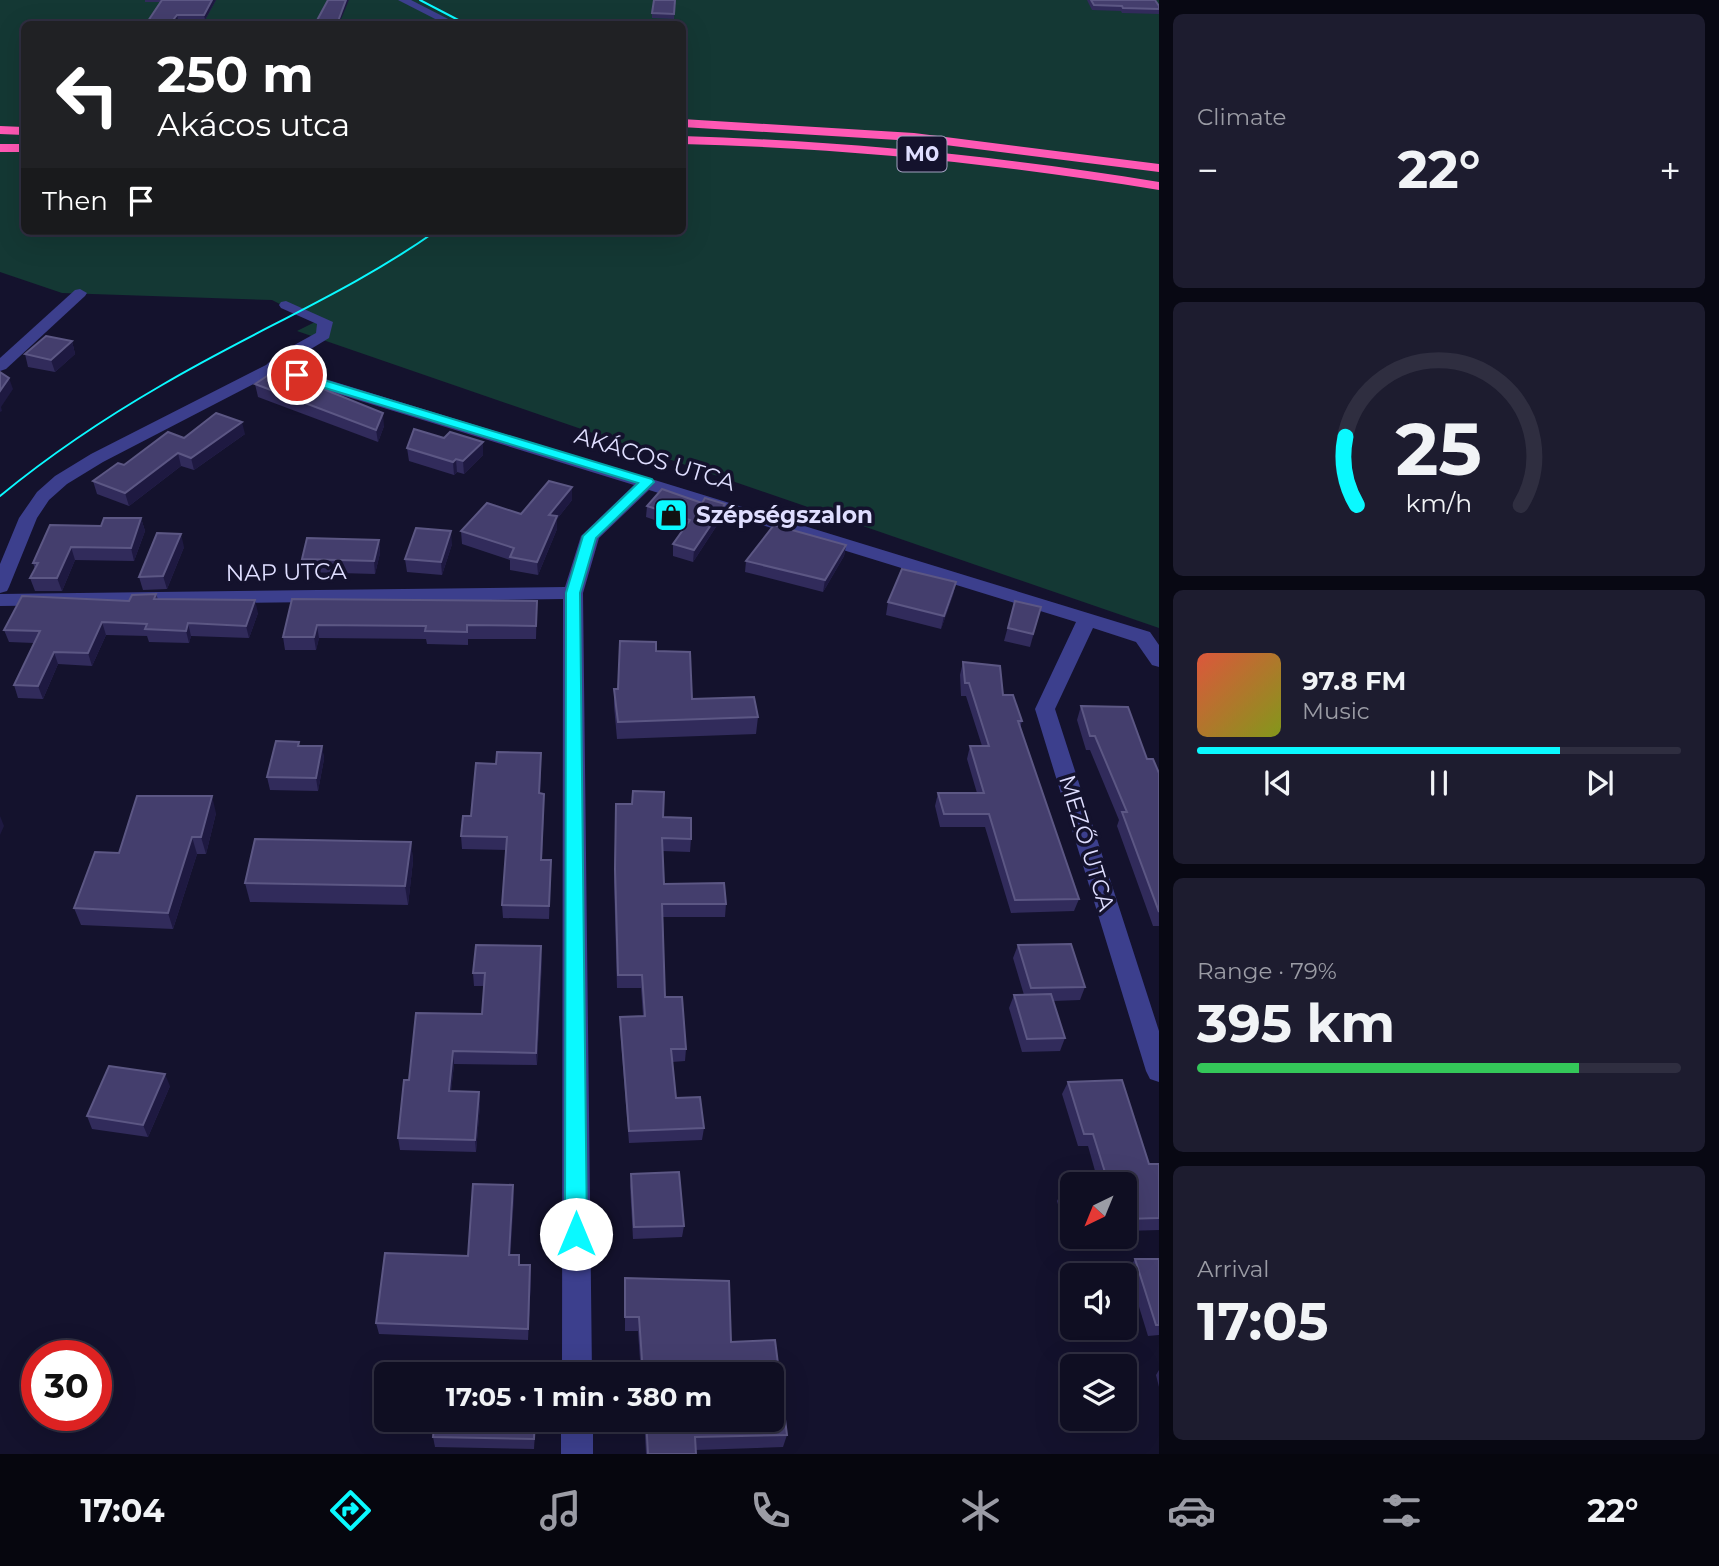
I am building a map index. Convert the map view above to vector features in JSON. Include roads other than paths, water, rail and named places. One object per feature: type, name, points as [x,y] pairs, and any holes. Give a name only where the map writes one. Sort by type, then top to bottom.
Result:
[{"type":"highway","name":"M0","points":[[686,123],[901,135],[999,145],[1159,168]]},
{"type":"highway","points":[[0,130],[21,131]]},
{"type":"highway","name":"M0","points":[[686,140],[809,145],[925,155],[1159,186]]},
{"type":"highway","points":[[0,148],[21,148]]},
{"type":"street","points":[[402,0],[447,21]]},
{"type":"street","points":[[0,366],[80,293]]},
{"type":"street","points":[[0,587],[28,518],[43,496],[61,480],[97,458],[271,368],[282,356],[315,342],[324,335],[325,322],[286,305]]},
{"type":"street","name":"AKÁCOS UTCA","points":[[271,368],[1143,637],[1159,660]]},
{"type":"street","points":[[577,1362],[573,593],[590,536],[647,482]]},
{"type":"street","name":"NAP UTCA","points":[[0,600],[573,593]]},
{"type":"street","name":"MEZŐ UTCA","points":[[1087,619],[1045,709],[1159,1071]]},
{"type":"street","points":[[577,1432],[577,1454]]},
{"type":"tram line","points":[[420,0],[460,21]]},
{"type":"tram line","points":[[0,496],[59,451],[141,398],[196,365],[370,273],[430,235]]},
{"type":"place","name":"Szépségszalon","points":[[671,515]]}]
